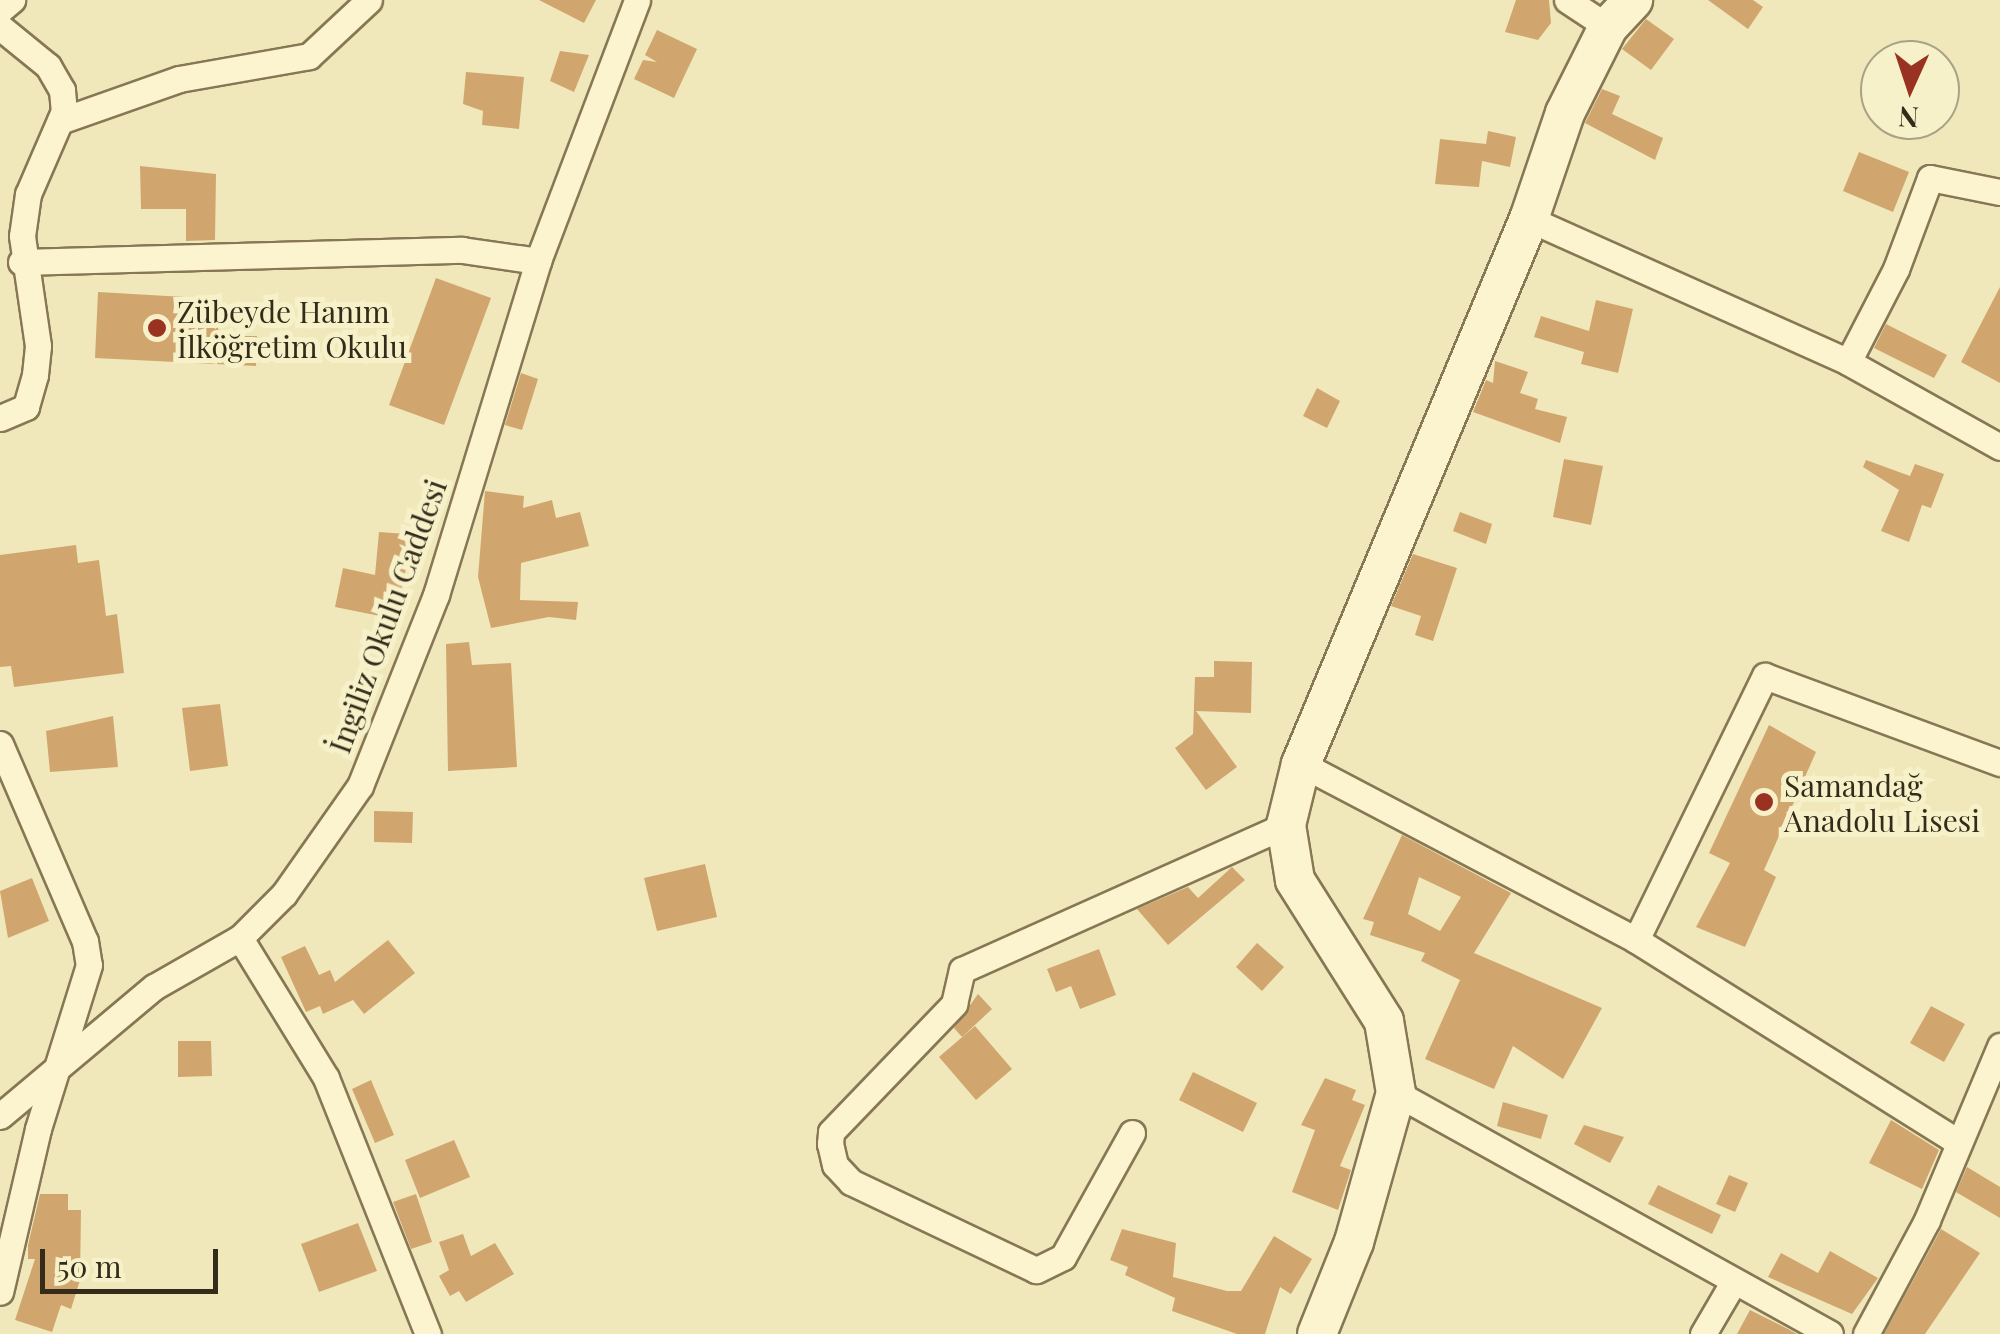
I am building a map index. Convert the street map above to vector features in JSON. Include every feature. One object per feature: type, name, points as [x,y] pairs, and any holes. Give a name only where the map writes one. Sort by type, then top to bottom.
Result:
[{"type":"street","points":[[0,10],[12,0]]},
{"type":"street","points":[[60,121],[179,79],[309,56],[369,0]]},
{"type":"street","name":"İngiliz Okulu Caddesi","points":[[0,1116],[33,1094],[62,1058],[154,987],[240,938],[284,894],[360,786],[436,595],[538,261],[638,0]]},
{"type":"street","points":[[1317,1334],[1354,1242],[1396,1093],[1384,1021],[1295,880],[1286,825],[1302,764],[1528,219],[1565,113],[1620,14],[1568,0]]},
{"type":"street","points":[[0,28],[48,66],[62,90],[60,121],[28,194],[21,262],[38,346],[35,375],[26,407],[0,418]]},
{"type":"street","points":[[1848,362],[1896,269],[1930,178],[2000,192]]},
{"type":"street","points":[[1528,219],[1848,362],[2000,447]]},
{"type":"street","points":[[21,262],[462,250],[538,261]]},
{"type":"street","points":[[1636,940],[1765,676],[2000,763]]},
{"type":"street","points":[[0,744],[86,942],[86,984],[62,1058],[0,1292]]},
{"type":"street","points":[[1302,764],[1636,940],[1959,1143]]},
{"type":"street","points":[[1132,1133],[1064,1256],[1036,1270],[850,1182],[835,1165],[830,1144],[831,1132],[954,1004],[962,970],[1286,825]]},
{"type":"street","points":[[240,938],[326,1078],[428,1334]]},
{"type":"street","points":[[1866,1334],[1959,1143],[2000,1046]]},
{"type":"street","points":[[1396,1093],[1830,1334]]},
{"type":"street","points":[[1704,1334],[1734,1281]]},
{"type":"building","points":[[539,0],[596,0],[584,23]]},
{"type":"building","points":[[1516,0],[1549,0],[1551,23],[1538,40],[1505,32]]},
{"type":"building","points":[[1708,0],[1753,0],[1763,7],[1748,29]]},
{"type":"building","points":[[1646,19],[1674,39],[1651,70],[1622,49]]},
{"type":"building","points":[[657,30],[697,49],[674,98],[634,79],[643,60],[657,62],[645,55]]},
{"type":"building","points":[[560,51],[589,55],[574,92],[550,81]]},
{"type":"building","points":[[466,72],[524,77],[519,129],[482,125],[483,111],[463,104]]},
{"type":"building","points":[[1602,89],[1620,96],[1612,114],[1663,138],[1655,160],[1585,123]]},
{"type":"building","points":[[1488,131],[1516,137],[1510,167],[1482,161],[1479,187],[1435,184],[1440,139],[1486,144]]},
{"type":"building","points":[[1859,152],[1909,172],[1893,212],[1843,191]]},
{"type":"building","points":[[140,166],[216,174],[215,240],[186,241],[186,209],[141,209]]},
{"type":"building","points":[[436,278],[491,298],[444,425],[389,405]]},
{"type":"building","points":[[2000,287],[2000,383],[1961,362]]},
{"type":"building","name":"Zübeyde Hanım İlköğretim Okulu","points":[[98,292],[219,299],[218,336],[257,336],[256,366],[95,358]]},
{"type":"building","points":[[1596,300],[1633,309],[1618,373],[1581,364],[1584,352],[1534,337],[1541,316],[1589,331]]},
{"type":"building","points":[[1886,324],[1947,355],[1934,378],[1874,348]]},
{"type":"building","points":[[1495,361],[1528,372],[1520,393],[1538,399],[1535,409],[1567,417],[1560,443],[1473,412],[1486,380],[1493,383]]},
{"type":"building","points":[[521,373],[538,379],[522,430],[505,425]]},
{"type":"building","points":[[1317,388],[1340,401],[1327,428],[1303,416]]},
{"type":"building","points":[[1564,459],[1603,466],[1591,525],[1553,517]]},
{"type":"building","points":[[1866,460],[1910,476],[1915,464],[1944,474],[1931,508],[1922,505],[1909,542],[1881,531],[1899,490],[1863,467]]},
{"type":"building","points":[[485,491],[524,496],[523,508],[552,500],[556,518],[580,512],[589,546],[521,563],[520,600],[578,602],[576,620],[549,617],[491,628],[478,577]]},
{"type":"building","points":[[1460,512],[1492,524],[1486,544],[1453,531]]},
{"type":"building","points":[[379,532],[420,535],[418,570],[406,569],[399,600],[389,598],[385,617],[335,607],[343,568],[375,575]]},
{"type":"building","points":[[76,545],[78,563],[99,560],[106,616],[117,614],[124,673],[14,687],[11,666],[0,667],[0,555]]},
{"type":"building","points":[[1413,554],[1457,568],[1433,641],[1415,635],[1421,616],[1391,606]]},
{"type":"building","points":[[469,642],[472,665],[511,663],[517,767],[448,771],[446,644]]},
{"type":"building","points":[[1214,661],[1252,662],[1251,713],[1196,711],[1237,767],[1206,790],[1175,748],[1193,734],[1195,677],[1214,677]]},
{"type":"building","points":[[220,704],[228,766],[190,771],[182,708]]},
{"type":"building","points":[[113,716],[118,767],[50,772],[46,731]]},
{"type":"building","name":"Samandağ Anadolu Lisesi","points":[[1769,725],[1816,752],[1764,870],[1776,877],[1745,947],[1696,927],[1730,863],[1709,853]]},
{"type":"building","points":[[374,811],[413,812],[412,843],[374,842]]},
{"type":"building","points":[[1402,835],[1511,893],[1474,953],[1602,1008],[1563,1079],[1513,1046],[1494,1089],[1425,1059],[1460,980],[1421,961],[1425,953],[1370,935],[1374,922],[1363,919]],"holes":[[[1419,877],[1461,897],[1440,931],[1408,914]]]},
{"type":"building","points":[[705,864],[717,917],[657,931],[644,878]]},
{"type":"building","points":[[1232,867],[1245,880],[1168,945],[1137,909],[1188,887],[1198,898]]},
{"type":"building","points":[[32,878],[49,921],[8,938],[0,891]]},
{"type":"building","points":[[388,940],[415,973],[364,1014],[353,1000],[323,1014],[320,1006],[306,1012],[281,957],[305,946],[319,975],[330,970],[335,982]]},
{"type":"building","points":[[1257,943],[1284,967],[1262,991],[1236,967]]},
{"type":"building","points":[[1099,949],[1116,995],[1080,1009],[1071,986],[1056,992],[1047,969]]},
{"type":"building","points":[[978,994],[992,1009],[962,1037],[954,1028]]},
{"type":"building","points":[[1931,1006],[1965,1024],[1944,1062],[1910,1043]]},
{"type":"building","points":[[975,1026],[1012,1069],[976,1100],[939,1057]]},
{"type":"building","points":[[178,1041],[211,1041],[212,1076],[178,1077]]},
{"type":"building","points":[[1193,1072],[1257,1103],[1243,1132],[1179,1100]]},
{"type":"building","points":[[1325,1078],[1356,1090],[1352,1100],[1365,1105],[1340,1166],[1351,1170],[1338,1210],[1292,1192],[1315,1130],[1301,1125]]},
{"type":"building","points":[[371,1080],[394,1135],[375,1143],[352,1089]]},
{"type":"building","points":[[1503,1102],[1548,1115],[1541,1139],[1497,1126]]},
{"type":"building","points":[[1891,1120],[1939,1150],[1922,1189],[1869,1163]]},
{"type":"building","points":[[1584,1125],[1624,1137],[1610,1163],[1574,1144]]},
{"type":"building","points":[[454,1140],[470,1177],[420,1198],[405,1160]]},
{"type":"building","points":[[1967,1167],[2000,1187],[2000,1218],[1956,1192]]},
{"type":"building","points":[[1729,1175],[1748,1183],[1735,1212],[1716,1204]]},
{"type":"building","points":[[1658,1185],[1721,1215],[1712,1234],[1648,1204]]},
{"type":"building","points":[[40,1194],[68,1194],[68,1210],[81,1210],[80,1280],[71,1309],[61,1305],[52,1332],[15,1320],[35,1259],[28,1259],[28,1245]]},
{"type":"building","points":[[416,1194],[432,1242],[411,1249],[393,1202]]},
{"type":"building","points":[[358,1223],[377,1271],[319,1292],[301,1244]]},
{"type":"building","points":[[1122,1229],[1176,1243],[1173,1277],[1227,1291],[1241,1291],[1274,1236],[1312,1259],[1291,1294],[1280,1287],[1265,1334],[1237,1334],[1172,1311],[1175,1298],[1125,1275],[1128,1267],[1110,1260]]},
{"type":"building","points":[[1941,1229],[1980,1253],[1925,1334],[1884,1334]]},
{"type":"building","points":[[463,1234],[471,1256],[495,1243],[514,1274],[466,1302],[459,1291],[450,1296],[439,1276],[449,1270],[439,1242]]},
{"type":"building","points":[[1830,1251],[1878,1278],[1852,1314],[1768,1277],[1781,1253],[1818,1273]]},
{"type":"building","points":[[1750,1310],[1788,1329],[1797,1334],[1737,1334]]},
{"type":"place","name":"Zübeyde Hanım İlköğretim Okulu","points":[[157,328]]},
{"type":"place","name":"Samandağ Anadolu Lisesi","points":[[1764,802]]}]
